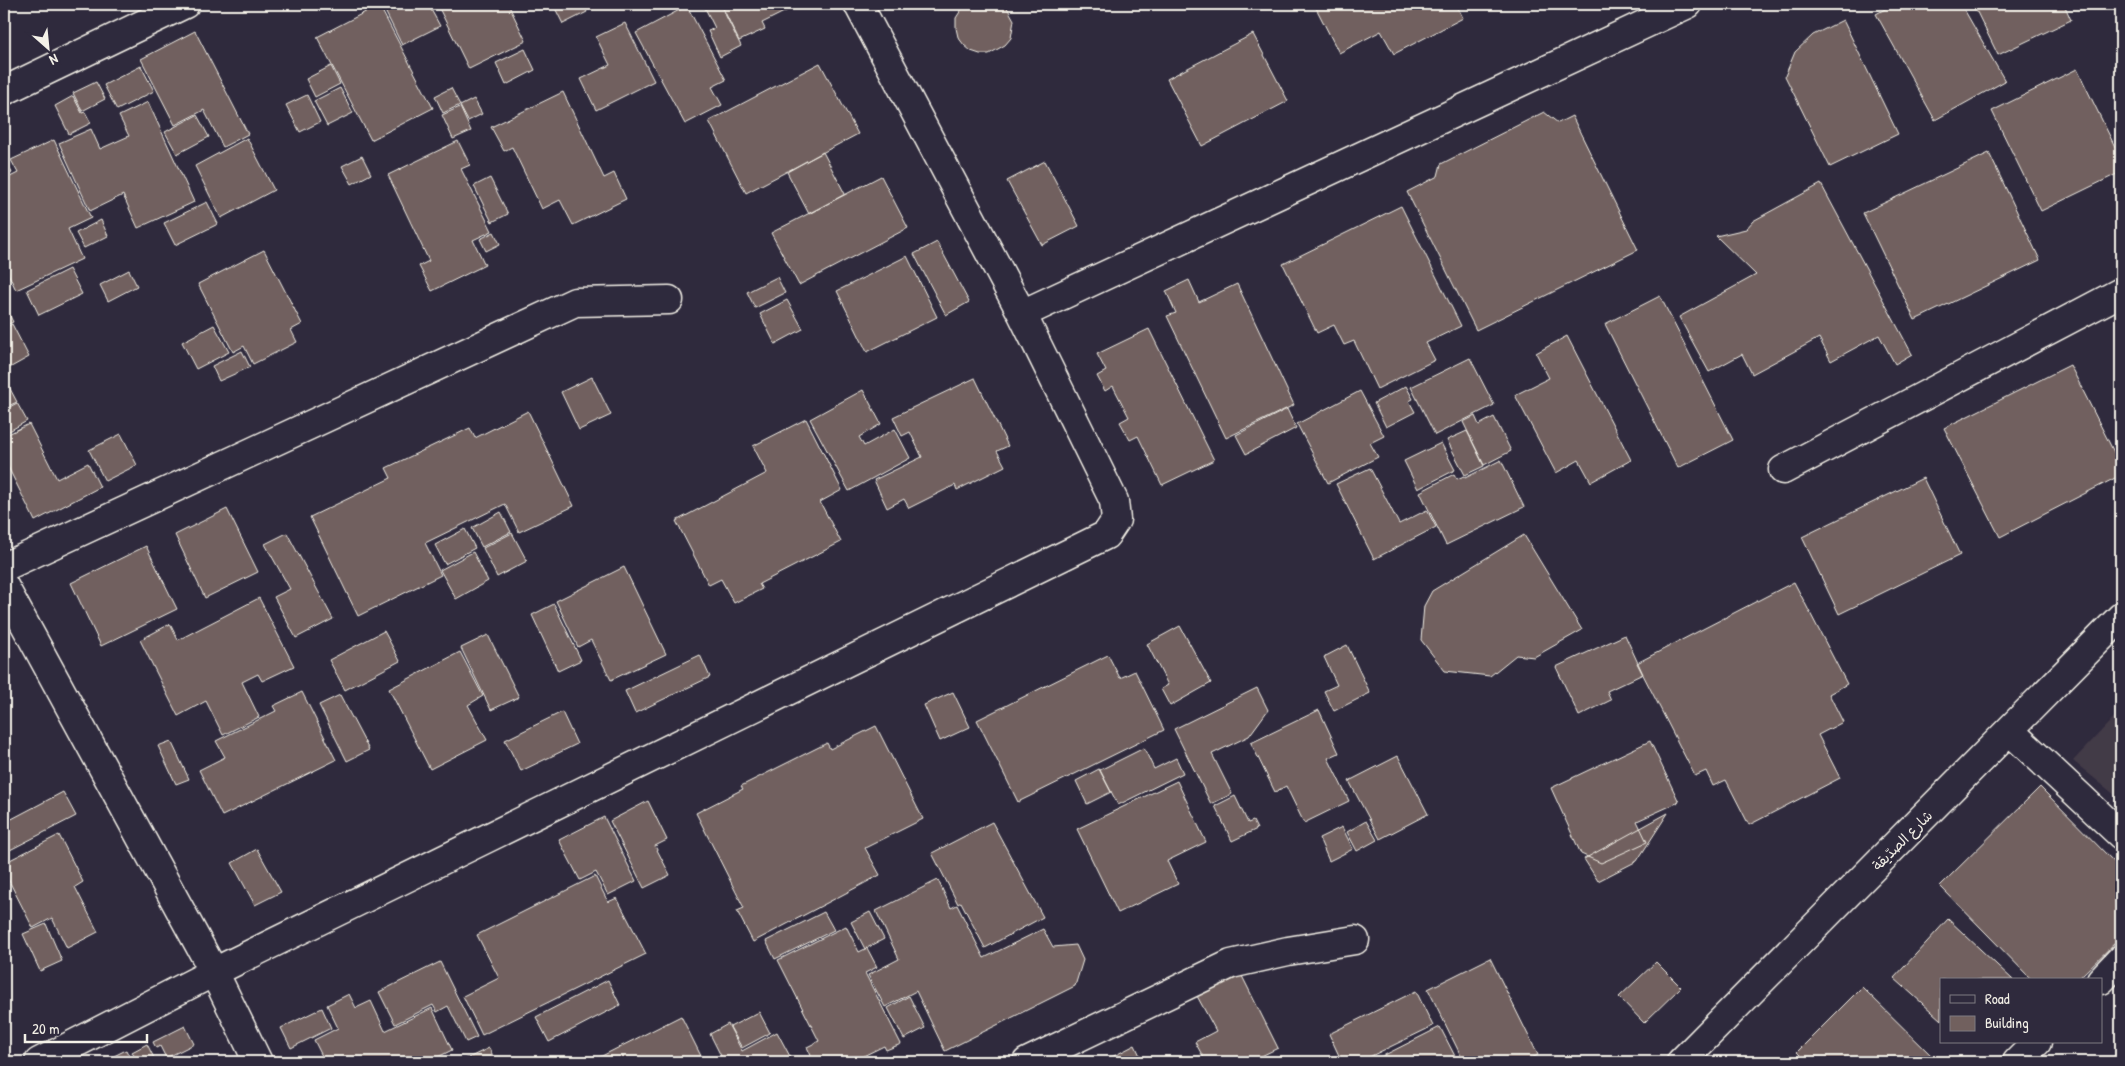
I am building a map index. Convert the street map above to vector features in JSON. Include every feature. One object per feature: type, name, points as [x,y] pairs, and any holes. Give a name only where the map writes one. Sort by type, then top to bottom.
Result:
[{"type":"street","points":[[4,92],[185,4]]},
{"type":"street","points":[[39,1062],[214,972],[1106,535],[1116,520],[1114,501],[1022,314],[858,4]]},
{"type":"street","points":[[1022,314],[1688,4]]},
{"type":"street","points":[[1783,470],[2121,292]]},
{"type":"street","points":[[4,567],[575,302],[669,300]]},
{"type":"street","points":[[4,586],[214,972],[258,1062]]},
{"type":"street","name":"شارع الصدّيقة","points":[[1682,1062],[2121,617]]},
{"type":"street","points":[[2010,731],[2121,835]]},
{"type":"street","points":[[1027,1062],[1231,964],[1288,951],[1355,940]]},
{"type":"street","points":[[2102,979],[2121,960]]},
{"type":"street","points":[[2017,1062],[2035,1044]]},
{"type":"shaded area","points":[[2121,710],[2121,800],[2073,761]]},
{"type":"building","points":[[400,4],[428,4],[440,26],[402,45],[385,11]]},
{"type":"building","points":[[437,4],[508,4],[526,41],[469,69]]},
{"type":"building","points":[[553,4],[583,4],[587,12],[563,24]]},
{"type":"building","points":[[703,4],[720,4],[741,46],[720,57],[708,31],[715,28]]},
{"type":"building","points":[[721,4],[788,4],[790,9],[762,23],[765,29],[739,41]]},
{"type":"building","points":[[965,4],[1005,4],[1014,20],[1011,38],[1005,45],[989,54],[980,54],[971,51],[964,45],[958,37],[956,18]]},
{"type":"building","points":[[1320,4],[1456,4],[1463,18],[1394,54],[1381,31],[1339,53],[1316,8]]},
{"type":"building","points":[[1894,4],[1961,4],[2005,81],[1935,120],[1876,14]]},
{"type":"building","points":[[1973,4],[2064,4],[2071,20],[1998,55]]},
{"type":"building","points":[[379,5],[433,108],[371,140],[317,37]]},
{"type":"building","points":[[687,6],[726,80],[712,87],[722,105],[685,124],[636,33]]},
{"type":"building","points":[[1843,20],[1898,134],[1830,167],[1785,76],[1795,52],[1813,35]]},
{"type":"building","points":[[625,23],[654,81],[596,110],[581,79],[610,65],[596,37]]},
{"type":"building","points":[[195,31],[248,134],[223,147],[204,110],[175,125],[141,59]]},
{"type":"building","points":[[1253,34],[1288,101],[1202,146],[1167,79]]},
{"type":"building","points":[[525,49],[535,70],[506,85],[496,63]]},
{"type":"building","points":[[820,63],[858,134],[746,193],[709,121]]},
{"type":"building","points":[[141,66],[154,91],[117,110],[104,85]]},
{"type":"building","points":[[331,66],[340,84],[315,97],[306,79]]},
{"type":"building","points":[[2077,69],[2121,159],[2121,172],[2041,211],[1992,111]]},
{"type":"building","points":[[96,82],[105,99],[82,111],[73,93]]},
{"type":"building","points":[[340,88],[353,113],[327,126],[314,101]]},
{"type":"building","points":[[451,88],[460,105],[443,113],[435,96]]},
{"type":"building","points":[[563,92],[604,178],[614,173],[626,199],[573,225],[560,200],[542,209],[512,147],[504,151],[491,127]]},
{"type":"building","points":[[307,95],[320,122],[300,132],[286,105]]},
{"type":"building","points":[[73,96],[82,113],[85,112],[91,123],[69,134],[55,106]]},
{"type":"building","points":[[474,99],[482,114],[468,121],[460,106]]},
{"type":"building","points":[[148,102],[194,202],[138,228],[123,195],[90,211],[59,143],[91,129],[100,149],[129,136],[119,116]]},
{"type":"building","points":[[460,107],[471,131],[453,139],[442,115]]},
{"type":"building","points":[[1544,112],[1558,123],[1572,116],[1638,250],[1476,330],[1407,192],[1438,176],[1441,164]]},
{"type":"building","points":[[197,115],[209,137],[177,154],[165,132]]},
{"type":"building","points":[[247,138],[274,190],[221,218],[195,166]]},
{"type":"building","points":[[54,140],[91,218],[68,229],[82,259],[16,290],[4,265],[4,180],[18,173],[11,160]]},
{"type":"building","points":[[458,141],[470,165],[461,169],[492,231],[473,240],[485,265],[432,291],[419,266],[429,261],[388,175]]},
{"type":"building","points":[[823,152],[845,194],[809,214],[787,172]]},
{"type":"building","points":[[1989,153],[2040,260],[1915,320],[1863,213]]},
{"type":"building","points":[[362,156],[371,174],[352,184],[342,166]]},
{"type":"building","points":[[4,157],[12,173],[4,177]]},
{"type":"building","points":[[1045,161],[1079,226],[1042,245],[1007,181]]},
{"type":"building","points":[[881,176],[908,228],[799,285],[771,233]]},
{"type":"building","points":[[490,178],[508,214],[492,222],[474,186]]},
{"type":"building","points":[[1821,184],[1912,354],[1895,364],[1879,335],[1831,361],[1819,338],[1752,374],[1742,354],[1709,372],[1679,317],[1756,275],[1716,236],[1746,229],[1753,221]]},
{"type":"building","points":[[207,202],[218,224],[175,245],[164,223]]},
{"type":"building","points":[[1401,206],[1461,326],[1426,343],[1435,360],[1377,389],[1354,341],[1344,345],[1334,325],[1317,333],[1283,264]]},
{"type":"building","points":[[101,220],[108,236],[84,248],[76,233]]},
{"type":"building","points":[[494,232],[500,244],[486,251],[480,239]]},
{"type":"building","points":[[937,242],[969,302],[946,315],[914,254]]},
{"type":"building","points":[[264,250],[302,324],[291,330],[297,342],[253,364],[244,346],[233,352],[198,284]]},
{"type":"building","points":[[907,256],[937,317],[867,352],[837,291]]},
{"type":"building","points":[[69,269],[82,294],[39,315],[27,290]]},
{"type":"building","points":[[129,270],[137,286],[108,301],[100,285]]},
{"type":"building","points":[[777,277],[785,293],[755,308],[747,292]]},
{"type":"building","points":[[1189,280],[1199,302],[1237,284],[1294,405],[1226,438],[1167,316],[1176,313],[1166,291]]},
{"type":"building","points":[[1660,296],[1733,440],[1678,468],[1605,324]]},
{"type":"building","points":[[787,300],[803,329],[775,344],[760,314]]},
{"type":"building","points":[[4,304],[13,322],[4,326]]},
{"type":"building","points":[[12,324],[29,357],[4,371],[4,329]]},
{"type":"building","points":[[214,325],[229,352],[196,369],[182,342]]},
{"type":"building","points":[[1149,329],[1214,460],[1162,485],[1138,436],[1130,440],[1120,422],[1129,417],[1113,386],[1105,391],[1097,376],[1106,371],[1097,354]]},
{"type":"building","points":[[1567,336],[1631,460],[1591,482],[1579,460],[1556,473],[1515,395],[1549,378],[1536,353]]},
{"type":"building","points":[[242,351],[250,367],[219,381],[212,366]]},
{"type":"building","points":[[1470,358],[1494,405],[1435,435],[1411,387]]},
{"type":"building","points":[[2070,365],[2121,466],[2121,475],[2000,537],[1944,428]]},
{"type":"building","points":[[592,377],[611,415],[579,430],[561,392]]},
{"type":"building","points":[[975,378],[1008,446],[997,451],[1005,466],[957,490],[955,485],[909,508],[904,499],[887,508],[874,480],[922,457],[910,432],[902,436],[893,417]]},
{"type":"building","points":[[8,385],[17,402],[4,408],[4,387]]},
{"type":"building","points":[[1406,386],[1413,399],[1409,401],[1415,412],[1386,427],[1374,403]]},
{"type":"building","points":[[863,390],[881,424],[859,437],[864,446],[895,429],[910,458],[849,491],[810,419]]},
{"type":"building","points":[[1360,391],[1384,436],[1370,443],[1378,457],[1328,483],[1297,424]]},
{"type":"building","points":[[17,403],[27,421],[4,434],[4,410]]},
{"type":"building","points":[[1287,409],[1296,428],[1246,454],[1236,435]]},
{"type":"building","points":[[528,411],[574,506],[519,532],[505,504],[425,543],[441,575],[358,616],[310,517],[391,478],[386,468],[470,428],[475,438]]},
{"type":"building","points":[[1475,416],[1479,425],[1494,417],[1511,451],[1484,465],[1463,422]]},
{"type":"building","points":[[806,419],[842,490],[820,502],[841,542],[759,584],[762,589],[734,603],[721,579],[709,585],[676,521],[767,473],[753,446]]},
{"type":"building","points":[[29,424],[57,479],[88,463],[100,487],[35,521],[4,459],[4,436]]},
{"type":"building","points":[[1467,431],[1484,466],[1465,475],[1447,440]]},
{"type":"building","points":[[121,434],[137,465],[105,481],[89,450]]},
{"type":"building","points":[[1441,443],[1455,470],[1418,489],[1404,461]]},
{"type":"building","points":[[1501,460],[1524,507],[1446,545],[1420,492],[1454,474],[1457,479],[1464,476],[1465,478]]},
{"type":"building","points":[[1370,468],[1399,524],[1427,510],[1436,527],[1374,559],[1336,484]]},
{"type":"building","points":[[1923,478],[1960,555],[1839,614],[1802,537]]},
{"type":"building","points":[[227,509],[258,572],[205,598],[175,535]]},
{"type":"building","points":[[501,512],[511,532],[482,547],[472,528]]},
{"type":"building","points":[[465,529],[475,548],[445,564],[435,545]]},
{"type":"building","points":[[287,533],[333,619],[296,638],[274,597],[290,589],[265,544]]},
{"type":"building","points":[[512,533],[527,561],[497,577],[483,548]]},
{"type":"building","points":[[1524,535],[1582,630],[1534,657],[1516,655],[1490,676],[1445,671],[1421,640],[1424,606],[1432,591]]},
{"type":"building","points":[[146,546],[177,609],[101,646],[71,583]]},
{"type":"building","points":[[473,552],[488,581],[456,599],[440,570]]},
{"type":"building","points":[[624,567],[666,654],[611,680],[591,640],[578,647],[556,601]]},
{"type":"building","points":[[1794,582],[1847,684],[1829,694],[1843,722],[1818,735],[1840,778],[1749,825],[1726,780],[1713,786],[1706,771],[1695,776],[1637,663]]},
{"type":"building","points":[[259,598],[294,666],[262,681],[258,674],[242,682],[259,717],[223,735],[206,701],[178,716],[140,640],[170,624],[178,640]]},
{"type":"building","points":[[554,604],[581,660],[558,671],[532,615]]},
{"type":"building","points":[[1180,626],[1211,683],[1170,706],[1161,689],[1168,685],[1147,644]]},
{"type":"building","points":[[384,631],[400,661],[345,690],[329,660]]},
{"type":"building","points":[[488,635],[519,697],[491,710],[461,648]]},
{"type":"building","points":[[1625,635],[1643,674],[1607,691],[1611,700],[1579,716],[1556,667]]},
{"type":"building","points":[[1347,645],[1370,693],[1334,711],[1324,691],[1337,685],[1324,657]]},
{"type":"building","points":[[460,652],[483,696],[468,705],[487,740],[430,769],[389,689]]},
{"type":"building","points":[[700,655],[710,677],[635,713],[625,691]]},
{"type":"building","points":[[1108,655],[1120,678],[1135,671],[1164,730],[1018,802],[977,720]]},
{"type":"building","points":[[1257,688],[1268,710],[1249,736],[1212,754],[1232,794],[1211,804],[1174,729]]},
{"type":"building","points":[[302,692],[336,760],[222,816],[199,770],[225,757],[216,741],[276,711],[273,706]]},
{"type":"building","points":[[953,692],[970,727],[940,741],[924,705]]},
{"type":"building","points":[[340,695],[369,750],[347,761],[319,705]]},
{"type":"building","points":[[1319,710],[1339,753],[1328,758],[1349,801],[1304,823],[1286,786],[1275,792],[1251,743]]},
{"type":"building","points":[[562,712],[577,744],[521,771],[505,740]]},
{"type":"building","points":[[876,726],[923,819],[865,848],[880,875],[753,942],[737,911],[744,908],[696,813],[743,789],[741,786],[827,743],[830,749]]},
{"type":"building","points":[[171,741],[189,779],[176,784],[158,746]]},
{"type":"building","points":[[1650,741],[1679,802],[1637,821],[1647,842],[1601,863],[1581,854],[1551,788]]},
{"type":"building","points":[[1144,748],[1154,769],[1176,758],[1183,773],[1118,805],[1100,770]]},
{"type":"building","points":[[1398,756],[1428,814],[1380,839],[1349,781]]},
{"type":"building","points":[[1099,769],[1111,792],[1087,804],[1076,781]]},
{"type":"building","points":[[1177,781],[1206,842],[1167,861],[1178,884],[1118,913],[1077,829]]},
{"type":"building","points":[[2040,787],[2121,869],[2121,937],[2079,978],[2030,978],[1940,886]]},
{"type":"building","points":[[63,792],[76,816],[8,851],[4,842],[4,823]]},
{"type":"building","points":[[1235,796],[1248,823],[1253,821],[1257,829],[1232,841],[1215,806]]},
{"type":"building","points":[[648,801],[667,840],[655,846],[670,875],[644,888],[610,821]]},
{"type":"building","points":[[1668,813],[1637,861],[1598,881],[1584,859]]},
{"type":"building","points":[[604,817],[636,881],[608,895],[596,872],[580,880],[559,840]]},
{"type":"building","points":[[1366,821],[1377,840],[1357,851],[1347,832]]},
{"type":"building","points":[[992,822],[1043,917],[985,948],[961,902],[958,904],[932,853]]},
{"type":"building","points":[[1342,827],[1353,849],[1329,861],[1319,838]]},
{"type":"building","points":[[59,835],[83,882],[75,887],[98,932],[67,948],[52,918],[33,928],[4,871],[4,863]]},
{"type":"building","points":[[257,849],[281,892],[255,905],[232,863]]},
{"type":"building","points":[[595,876],[608,902],[617,898],[646,954],[482,1035],[463,996],[499,978],[477,935]]},
{"type":"building","points":[[938,880],[951,908],[957,905],[984,958],[1043,929],[1053,947],[1076,945],[1083,960],[1075,986],[945,1051],[916,991],[885,1007],[868,975],[899,959],[876,911]]},
{"type":"building","points":[[824,912],[834,930],[775,959],[766,941]]},
{"type":"building","points":[[870,912],[884,939],[865,949],[851,922]]},
{"type":"building","points":[[1948,919],[2011,978],[1940,978],[1940,1019],[1894,978]]},
{"type":"building","points":[[46,924],[62,961],[40,971],[23,934]]},
{"type":"building","points":[[846,926],[859,952],[867,948],[877,967],[865,973],[901,1044],[886,1050],[884,1046],[851,1062],[814,1062],[807,1047],[819,1041],[778,960]]},
{"type":"building","points":[[1490,958],[1538,1055],[1524,1062],[1464,1062],[1428,989]]},
{"type":"building","points":[[440,962],[477,1037],[466,1042],[448,1006],[437,1012],[433,1005],[395,1024],[379,992]]},
{"type":"building","points":[[1656,962],[1681,987],[1644,1023],[1619,997]]},
{"type":"building","points":[[1241,974],[1278,1048],[1249,1062],[1206,1062],[1195,1042],[1216,1031],[1197,996]]},
{"type":"building","points":[[608,980],[620,1005],[549,1042],[536,1017]]},
{"type":"building","points":[[1862,987],[1938,1062],[1807,1062],[1797,1052]]},
{"type":"building","points":[[1416,991],[1433,1026],[1359,1062],[1342,1062],[1329,1034]]},
{"type":"building","points":[[349,994],[356,1008],[371,1001],[385,1031],[432,1008],[452,1050],[428,1062],[325,1062],[314,1040],[338,1028],[327,1005]]},
{"type":"building","points":[[909,996],[925,1028],[904,1039],[888,1008]]},
{"type":"building","points":[[322,1008],[331,1028],[291,1048],[281,1028]]},
{"type":"building","points":[[759,1012],[770,1033],[742,1048],[730,1027]]},
{"type":"building","points":[[681,1016],[704,1062],[590,1062]]},
{"type":"building","points":[[728,1024],[742,1051],[777,1032],[793,1062],[724,1062],[710,1034]]},
{"type":"building","points":[[185,1026],[194,1044],[166,1058],[160,1046],[156,1048],[153,1042]]},
{"type":"building","points":[[1440,1027],[1458,1062],[1371,1062]]},
{"type":"building","points":[[147,1044],[156,1062],[137,1062],[132,1052]]},
{"type":"building","points":[[1135,1045],[1143,1062],[1113,1062],[1110,1058]]},
{"type":"building","points":[[489,1048],[496,1062],[460,1062]]},
{"type":"building","points":[[2121,1049],[2121,1062],[2109,1062]]},
{"type":"building","points":[[126,1050],[132,1062],[117,1062],[114,1056]]}]
